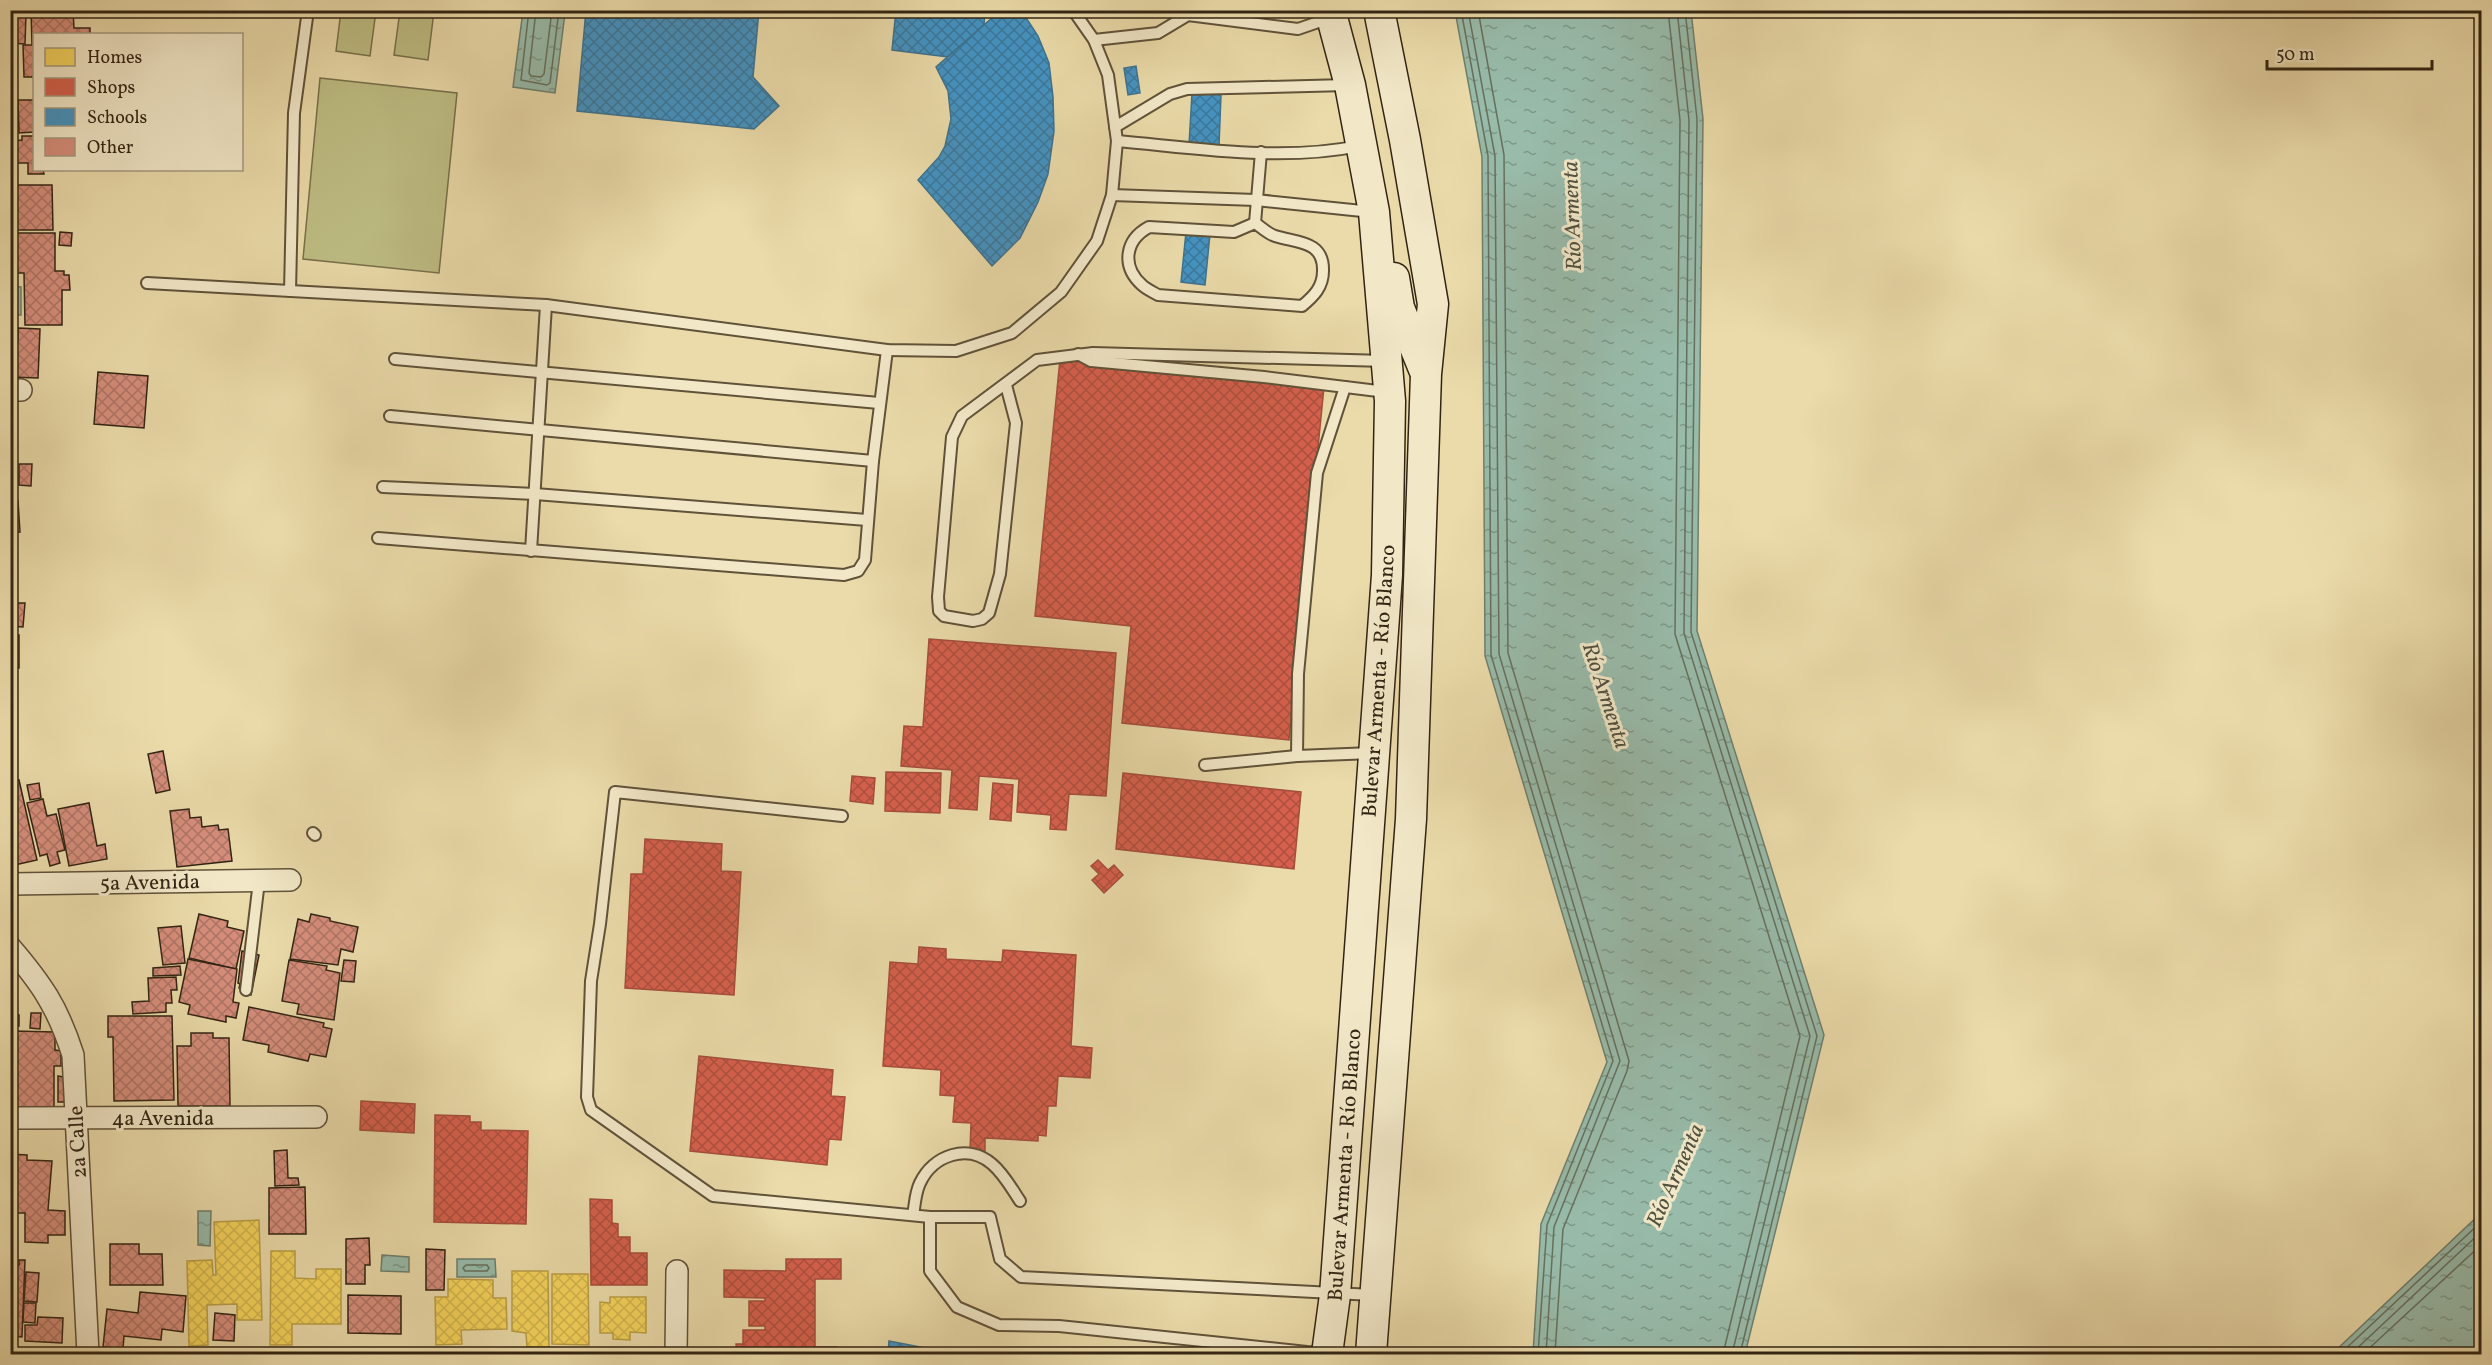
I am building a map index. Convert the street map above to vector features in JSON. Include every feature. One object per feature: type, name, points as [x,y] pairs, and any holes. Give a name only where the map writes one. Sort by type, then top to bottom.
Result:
[{"type":"main road","name":"Bulevar Armenta - Río Blanco","points":[[1371,1354],[1411,819],[1426,374],[1433,304],[1406,140],[1380,10]]},
{"type":"main road","name":"Bulevar Armenta - Río Blanco","points":[[1332,14],[1350,85],[1374,212],[1389,392],[1387,575],[1335,1294],[1336,1354]]},
{"type":"main road","points":[[1356,116],[1369,129],[1399,308],[1426,374]]},
{"type":"main road","points":[[1366,869],[1378,874],[1385,903],[1372,1118],[1376,1144],[1387,1154]]},
{"type":"street","name":"5a Avenida","points":[[10,884],[290,880]]},
{"type":"street","name":"2a Calle","points":[[10,947],[38,979],[62,1021],[73,1055],[88,1354]]},
{"type":"street","name":"4a Avenida","points":[[10,1118],[316,1117]]},
{"type":"street","points":[[676,1271],[676,1354]]},
{"type":"lane","points":[[290,291],[294,113],[308,10]]},
{"type":"lane","points":[[147,283],[546,305],[887,350],[956,351],[1012,333],[1061,292],[1097,241],[1112,195],[1117,141],[1108,75],[1094,40],[1073,10]]},
{"type":"lane","points":[[1094,40],[1158,33],[1188,15],[1298,29],[1332,14]]},
{"type":"lane","points":[[1115,127],[1170,94],[1187,89],[1350,85]]},
{"type":"lane","points":[[1117,141],[1261,152],[1324,153],[1362,146]]},
{"type":"lane","points":[[1255,223],[1261,152]]},
{"type":"lane","points":[[1112,195],[1256,200],[1374,212]]},
{"type":"lane","points":[[1255,223],[1273,236],[1313,246],[1321,255],[1323,280],[1315,295],[1302,306],[1158,295],[1143,286],[1132,273],[1128,258],[1131,244],[1138,233],[1149,227],[1234,232],[1255,223]]},
{"type":"lane","points":[[531,550],[546,305]]},
{"type":"lane","points":[[378,538],[844,575],[858,571],[865,560],[879,403],[887,350]]},
{"type":"lane","points":[[1006,385],[1016,423],[1000,574],[992,604],[989,614],[982,619],[973,621],[944,616],[939,611],[938,597],[952,437],[962,416],[984,397],[1006,385],[1037,360],[1078,353],[1385,361]]},
{"type":"lane","points":[[1078,353],[1091,361],[1264,377],[1389,392]]},
{"type":"lane","points":[[395,359],[879,403]]},
{"type":"lane","points":[[1297,756],[1298,674],[1317,473],[1346,387]]},
{"type":"lane","points":[[390,416],[873,461]]},
{"type":"lane","points":[[383,487],[535,494],[867,520]]},
{"type":"lane","points":[[1205,765],[1297,756],[1374,753]]},
{"type":"lane","points":[[842,816],[615,792],[591,981],[587,1097],[591,1110],[713,1196],[913,1215],[990,1217],[1000,1259],[1021,1277],[1376,1295]]},
{"type":"lane","points":[[246,990],[259,881]]},
{"type":"lane","points":[[913,1215],[918,1186],[922,1178],[933,1166],[962,1152],[976,1154],[993,1164],[1020,1201]]},
{"type":"lane","points":[[930,1216],[930,1271],[957,1307],[999,1325],[1059,1326],[1336,1354]]},
{"type":"green space","points":[[341,11],[376,11],[370,56],[336,51]]},
{"type":"green space","points":[[400,11],[434,11],[428,60],[394,55]]},
{"type":"green space","points":[[320,78],[457,93],[439,273],[303,259]]},
{"type":"water","points":[[523,11],[565,13],[555,93],[513,87]]},
{"type":"water","name":"Río Armenta","points":[[1455,11],[1691,11],[1703,119],[1697,631],[1824,1035],[1745,1354],[1533,1354],[1541,1224],[1607,1062],[1485,656],[1482,157]]},
{"type":"water","points":[[11,286],[21,287],[21,315],[11,315]]},
{"type":"water","points":[[198,1211],[211,1211],[210,1246],[198,1245]]},
{"type":"water","points":[[2481,1213],[2481,1354],[2332,1354]]},
{"type":"water","points":[[382,1255],[409,1257],[409,1272],[381,1271]]},
{"type":"water","points":[[457,1259],[495,1259],[496,1277],[457,1277]]},
{"type":"building: Homes","points":[[259,1220],[262,1320],[237,1320],[237,1304],[207,1305],[208,1345],[189,1346],[187,1261],[212,1260],[213,1275],[216,1275],[214,1222]]},
{"type":"building: Homes","points":[[271,1251],[295,1251],[295,1278],[316,1279],[316,1269],[341,1269],[341,1324],[292,1324],[292,1345],[270,1345]]},
{"type":"building: Homes","points":[[512,1271],[548,1271],[549,1347],[527,1347],[526,1333],[512,1331]]},
{"type":"building: Homes","points":[[552,1274],[588,1274],[589,1345],[552,1344]]},
{"type":"building: Homes","points":[[448,1279],[493,1280],[493,1298],[506,1298],[507,1329],[461,1330],[462,1344],[436,1345],[435,1297],[448,1297]]},
{"type":"building: Homes","points":[[610,1297],[646,1297],[646,1333],[630,1332],[630,1340],[613,1339],[613,1333],[600,1333],[600,1302],[610,1303]]},
{"type":"building: Shops","points":[[1060,359],[1324,387],[1289,740],[1122,723],[1131,626],[1035,616]]},
{"type":"building: Shops","points":[[929,639],[1116,653],[1106,796],[1069,794],[1066,830],[1050,829],[1051,815],[1017,812],[1019,779],[979,776],[977,810],[949,808],[952,770],[901,766],[904,726],[923,727]]},
{"type":"building: Shops","points":[[886,772],[941,773],[940,813],[885,811]]},
{"type":"building: Shops","points":[[1123,773],[1301,792],[1294,869],[1116,849]]},
{"type":"building: Shops","points":[[852,776],[875,778],[873,804],[850,801]]},
{"type":"building: Shops","points":[[993,783],[1013,785],[1011,821],[990,819]]},
{"type":"building: Shops","points":[[645,839],[722,844],[721,871],[741,872],[734,995],[625,988],[631,874],[643,874]]},
{"type":"building: Shops","points":[[1098,860],[1108,870],[1114,865],[1123,875],[1104,893],[1092,880],[1099,874],[1091,866]]},
{"type":"building: Shops","points":[[919,947],[946,949],[946,959],[1002,962],[1003,950],[1076,955],[1071,1046],[1092,1048],[1090,1078],[1058,1076],[1056,1106],[1048,1106],[1046,1136],[1038,1135],[1038,1141],[985,1138],[985,1152],[970,1151],[971,1123],[953,1122],[955,1096],[940,1095],[941,1070],[883,1066],[890,962],[918,964]]},
{"type":"building: Shops","points":[[699,1056],[833,1070],[831,1096],[845,1097],[841,1140],[829,1139],[827,1165],[690,1151]]},
{"type":"building: Shops","points":[[361,1101],[415,1104],[414,1133],[360,1130]]},
{"type":"building: Shops","points":[[435,1115],[470,1116],[470,1122],[481,1122],[481,1130],[528,1131],[526,1224],[434,1222]]},
{"type":"building: Shops","points":[[590,1199],[612,1200],[612,1223],[618,1224],[618,1237],[630,1237],[630,1253],[647,1253],[647,1285],[591,1285]]},
{"type":"building: Shops","points":[[786,1259],[841,1259],[841,1279],[815,1279],[815,1347],[837,1347],[837,1354],[737,1354],[736,1344],[743,1344],[743,1330],[765,1330],[765,1326],[749,1326],[749,1301],[765,1301],[765,1298],[724,1297],[724,1270],[786,1271]]},
{"type":"building: Schools","points":[[586,10],[759,10],[753,77],[779,106],[754,129],[577,111]]},
{"type":"building: Schools","points":[[896,10],[985,10],[984,26],[948,57],[892,50]]},
{"type":"building: Schools","points":[[1001,10],[1021,10],[1038,36],[1049,63],[1054,131],[1048,174],[1038,202],[1020,238],[992,266],[918,180],[939,157],[945,146],[951,119],[948,91],[936,67]]},
{"type":"building: Schools","points":[[1136,66],[1140,93],[1128,95],[1124,68]]},
{"type":"building: Schools","points":[[1192,93],[1221,95],[1219,146],[1189,145]]},
{"type":"building: Schools","points":[[1186,232],[1210,234],[1205,285],[1181,282]]},
{"type":"building: Schools","points":[[889,1341],[946,1352],[983,1354],[888,1354]]},
{"type":"building: Other","points":[[31,10],[73,10],[74,28],[90,28],[90,33],[33,33],[33,77],[24,77],[23,45],[32,45]]},
{"type":"building: Other","points":[[10,13],[26,14],[25,44],[10,43]]},
{"type":"building: Other","points":[[18,100],[33,100],[33,132],[19,133]]},
{"type":"building: Other","points":[[22,136],[33,136],[33,171],[43,171],[44,174],[28,174],[28,163],[10,163],[10,138],[12,141],[22,140]]},
{"type":"building: Other","points":[[10,185],[52,185],[53,230],[10,230]]},
{"type":"building: Other","points":[[60,232],[72,233],[71,246],[59,245]]},
{"type":"building: Other","points":[[10,233],[55,233],[55,271],[64,271],[64,275],[69,275],[70,290],[62,290],[62,325],[25,325],[24,273],[10,273]]},
{"type":"building: Other","points":[[18,328],[40,329],[38,378],[10,377],[10,338],[18,339]]},
{"type":"building: Other","points":[[98,372],[148,376],[144,428],[94,424]]},
{"type":"building: Other","points":[[19,464],[32,464],[31,486],[19,485]]},
{"type":"building: Other","points":[[10,501],[18,501],[20,532],[10,533]]},
{"type":"building: Other","points":[[12,603],[25,603],[23,627],[10,626]]},
{"type":"building: Other","points":[[10,635],[19,635],[19,668],[10,668]]},
{"type":"building: Other","points":[[163,751],[170,790],[156,793],[148,754]]},
{"type":"building: Other","points":[[19,780],[37,860],[10,866],[10,782]]},
{"type":"building: Other","points":[[39,783],[41,798],[30,800],[27,785]]},
{"type":"building: Other","points":[[43,799],[47,816],[56,814],[65,850],[57,852],[60,863],[50,866],[47,854],[40,856],[27,803]]},
{"type":"building: Other","points":[[89,803],[97,846],[105,844],[107,859],[69,866],[58,809]]},
{"type":"building: Other","points":[[189,809],[190,818],[201,817],[202,827],[218,825],[219,830],[228,829],[232,861],[177,867],[170,811]]},
{"type":"building: Other","points":[[199,914],[228,921],[227,927],[244,931],[236,969],[189,958]]},
{"type":"building: Other","points":[[311,914],[358,927],[353,952],[341,949],[338,965],[290,959],[298,919],[309,922]]},
{"type":"building: Other","points":[[181,926],[185,963],[163,965],[158,928]]},
{"type":"building: Other","points":[[242,951],[259,955],[251,995],[245,994],[245,990],[239,988]]},
{"type":"building: Other","points":[[188,959],[237,969],[233,1002],[239,1003],[236,1018],[226,1016],[226,1022],[188,1014],[190,1005],[179,1002]]},
{"type":"building: Other","points":[[289,960],[327,966],[326,970],[340,973],[334,1020],[297,1014],[299,1004],[282,1001]]},
{"type":"building: Other","points":[[344,960],[356,961],[354,982],[341,981]]},
{"type":"building: Other","points":[[180,966],[181,975],[153,976],[153,968]]},
{"type":"building: Other","points":[[176,977],[177,990],[171,990],[172,1003],[166,1003],[166,1012],[133,1014],[132,1002],[149,1001],[148,978]]},
{"type":"building: Other","points":[[249,1007],[324,1023],[323,1027],[332,1029],[326,1057],[310,1054],[308,1061],[268,1052],[269,1045],[243,1040]]},
{"type":"building: Other","points":[[31,1013],[41,1013],[40,1029],[30,1028]]},
{"type":"building: Other","points":[[10,1015],[19,1015],[19,1026],[10,1026]]},
{"type":"building: Other","points":[[108,1016],[172,1016],[174,1100],[114,1101],[113,1037],[108,1037]]},
{"type":"building: Other","points":[[14,1031],[55,1032],[55,1050],[61,1051],[61,1066],[54,1066],[54,1111],[15,1110],[15,1086],[10,1085],[10,1055],[13,1055]]},
{"type":"building: Other","points":[[191,1033],[213,1033],[213,1038],[229,1038],[230,1106],[178,1106],[177,1046],[191,1046]]},
{"type":"building: Other","points":[[63,1058],[71,1102],[58,1102],[58,1076],[63,1077]]},
{"type":"building: Other","points":[[287,1150],[288,1178],[298,1178],[299,1185],[275,1186],[274,1151]]},
{"type":"building: Other","points":[[10,1154],[27,1155],[27,1160],[52,1161],[48,1210],[65,1211],[65,1235],[48,1235],[48,1243],[25,1242],[25,1213],[10,1213]]},
{"type":"building: Other","points":[[305,1187],[306,1234],[269,1234],[269,1188]]},
{"type":"building: Other","points":[[369,1238],[370,1265],[365,1265],[365,1284],[346,1284],[346,1239]]},
{"type":"building: Other","points":[[110,1244],[139,1244],[139,1254],[162,1254],[163,1285],[110,1285]]},
{"type":"building: Other","points":[[426,1249],[445,1250],[444,1290],[426,1290]]},
{"type":"building: Other","points":[[19,1260],[25,1260],[22,1337],[10,1336],[10,1264],[19,1265]]},
{"type":"building: Other","points":[[26,1272],[39,1273],[37,1302],[24,1301]]},
{"type":"building: Other","points":[[140,1292],[186,1296],[183,1332],[162,1329],[161,1340],[124,1336],[123,1349],[103,1347],[107,1309],[138,1313]]},
{"type":"building: Other","points":[[348,1295],[401,1296],[401,1334],[348,1333]]},
{"type":"building: Other","points":[[24,1303],[36,1303],[35,1323],[23,1322]]},
{"type":"building: Other","points":[[215,1313],[235,1315],[234,1341],[213,1340]]},
{"type":"building: Other","points":[[38,1317],[63,1318],[62,1343],[25,1341],[25,1325],[37,1325]]}]
